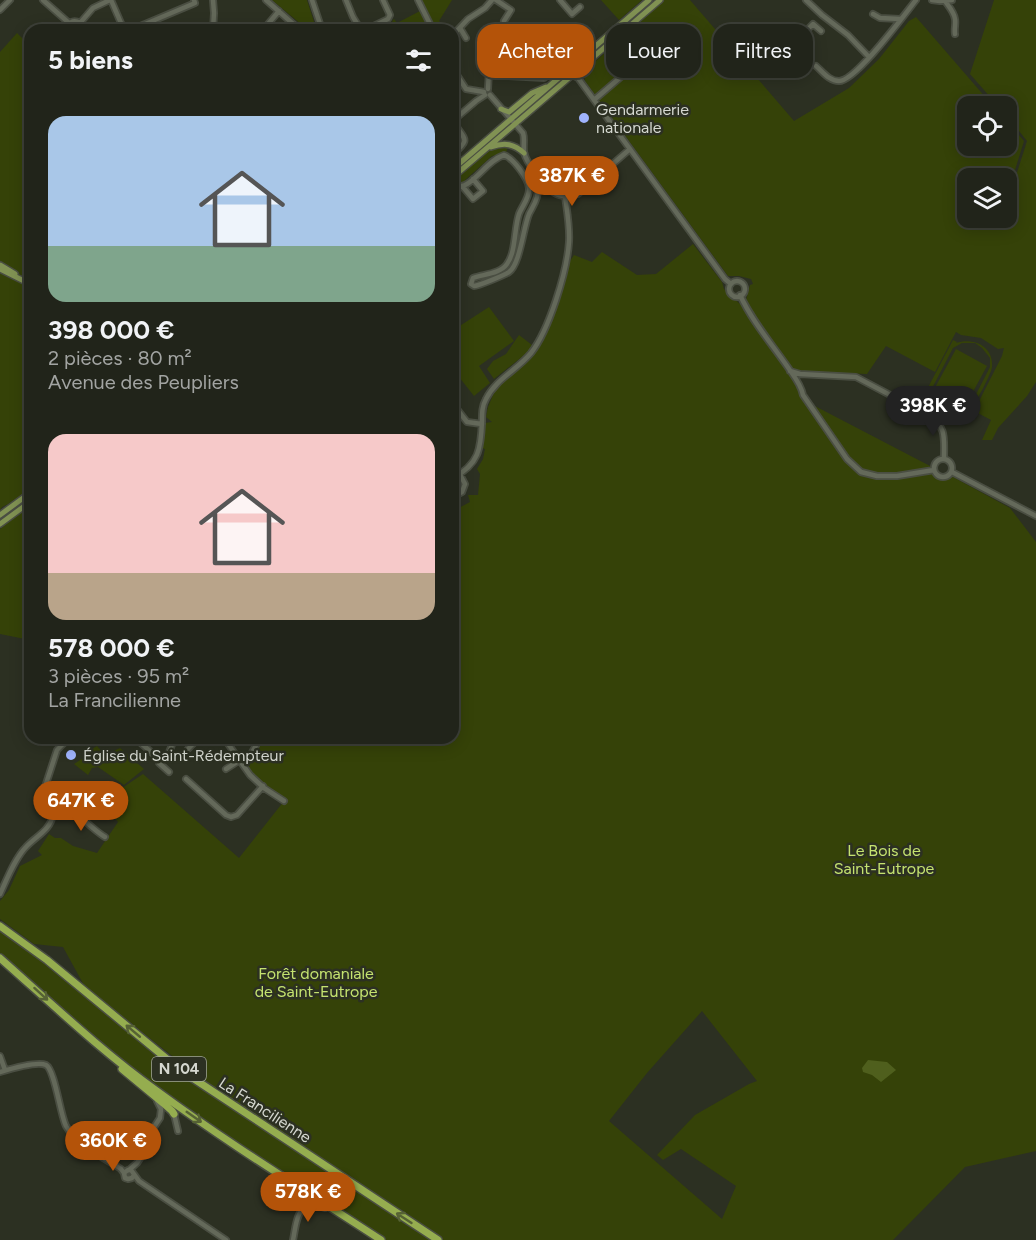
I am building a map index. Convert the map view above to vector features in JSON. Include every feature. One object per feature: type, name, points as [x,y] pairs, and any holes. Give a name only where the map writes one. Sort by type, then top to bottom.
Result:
[{"type":"highway","name":"La Francilienne","points":[[0,926],[47,960],[179,1069],[438,1240]]},
{"type":"highway","name":"N 104","points":[[0,958],[119,1062],[164,1096],[381,1240]]},
{"type":"highway","points":[[82,1030],[85,1037],[174,1114]]},
{"type":"highway","points":[[302,1202],[327,1208],[359,1229],[364,1229]]},
{"type":"main road","points":[[594,48],[649,0]]},
{"type":"main road","points":[[594,56],[660,0]]},
{"type":"main road","points":[[459,172],[559,78]]},
{"type":"main road","points":[[459,164],[572,78]]},
{"type":"main road","points":[[501,109],[509,112],[532,93],[550,86]]},
{"type":"main road","points":[[484,150],[499,144],[510,144],[524,153]]},
{"type":"main road","points":[[0,267],[24,281]]},
{"type":"main road","points":[[0,515],[24,497]]},
{"type":"main road","points":[[0,524],[24,506]]},
{"type":"street","points":[[0,10],[10,0]]},
{"type":"street","points":[[43,0],[69,23],[75,21],[80,23],[93,8],[110,0],[121,24]]},
{"type":"street","points":[[145,24],[195,3],[194,0]]},
{"type":"street","points":[[213,0],[213,24]]},
{"type":"street","points":[[266,0],[293,24]]},
{"type":"street","points":[[312,0],[320,24]]},
{"type":"street","points":[[346,0],[359,24]]},
{"type":"street","points":[[378,24],[390,17],[383,0]]},
{"type":"street","points":[[418,0],[430,24]]},
{"type":"street","points":[[466,38],[460,28],[468,19],[494,0],[511,10],[504,21]]},
{"type":"street","points":[[560,0],[572,14],[580,7]]},
{"type":"street","points":[[806,0],[848,35],[869,57]]},
{"type":"street","points":[[816,66],[830,78],[841,81],[849,77],[869,57],[916,0]]},
{"type":"street","points":[[932,0],[952,0]]},
{"type":"street","points":[[945,1],[956,20],[955,34]]},
{"type":"street","points":[[267,24],[279,11]]},
{"type":"street","points":[[873,14],[880,18],[900,20]]},
{"type":"street","points":[[813,24],[820,32]]},
{"type":"street","points":[[535,40],[563,45],[560,65],[544,78],[493,75],[489,77],[490,53],[498,44],[525,45],[535,40]]},
{"type":"street","points":[[459,116],[487,93],[489,78]]},
{"type":"street","points":[[577,78],[725,279],[731,284]]},
{"type":"street","points":[[594,100],[620,78]]},
{"type":"street","points":[[459,80],[466,89],[487,93],[523,132],[524,153],[527,161],[556,194],[565,196],[578,194],[630,149]]},
{"type":"street","points":[[459,130],[465,141],[459,149]]},
{"type":"street","points":[[459,187],[502,156],[509,157],[518,168],[527,181],[529,191],[519,216],[509,262],[500,270],[475,274],[471,283],[477,286],[509,272],[517,259],[528,219],[538,194],[538,185],[534,181],[527,181]]},
{"type":"street","points":[[518,168],[527,161]]},
{"type":"street","points":[[473,179],[488,196]]},
{"type":"street","points":[[462,186],[473,199],[483,191]]},
{"type":"street","points":[[459,493],[464,489],[465,484],[460,474],[470,466],[478,454],[482,412],[487,396],[497,383],[532,352],[555,302],[567,262],[569,239],[565,196]]},
{"type":"street","points":[[737,281],[743,284],[744,292],[740,296],[735,296],[729,288],[737,281]]},
{"type":"street","points":[[740,296],[749,314],[802,389],[803,395],[847,459],[861,472],[877,476],[897,476],[934,470]]},
{"type":"street","points":[[790,371],[800,374],[856,378],[928,415],[937,421],[942,430],[945,441],[944,459]]},
{"type":"street","points":[[459,412],[467,422],[482,424]]},
{"type":"street","points":[[944,459],[952,463],[952,472],[947,477],[941,477],[935,473],[934,465],[937,461],[944,459]]},
{"type":"street","points":[[952,472],[1036,516]]},
{"type":"street","points":[[0,894],[18,858],[52,820],[53,814],[50,810],[52,807],[45,797],[44,790],[57,750],[63,744]]},
{"type":"street","points":[[142,744],[158,758],[159,763],[169,772]]},
{"type":"street","points":[[158,758],[168,754],[171,744]]},
{"type":"street","points":[[188,749],[193,744]]},
{"type":"street","points":[[228,744],[250,775],[284,801]]},
{"type":"street","points":[[226,770],[249,758],[257,744]]},
{"type":"street","points":[[186,779],[231,817],[237,815],[262,786]]},
{"type":"street","points":[[52,807],[65,809],[84,820],[105,837]]},
{"type":"street","points":[[53,814],[57,814],[59,809]]},
{"type":"street","points":[[0,1056],[2,1071],[39,1063],[47,1066],[51,1072],[67,1128],[79,1142],[126,1170],[132,1171],[132,1177]]},
{"type":"street","points":[[126,1170],[137,1163],[141,1157],[144,1142],[161,1114],[160,1104],[142,1087]]},
{"type":"street","points":[[174,1114],[178,1131]]},
{"type":"street","points":[[126,1170],[126,1179],[132,1177],[139,1181],[226,1240]]},
{"type":"street","points":[[293,1240],[299,1213],[306,1206],[315,1204]]},
{"type":"green space","points":[[272,0],[307,0],[315,24],[301,24]]},
{"type":"green space","points":[[421,0],[452,0],[439,21],[443,24],[433,24]]},
{"type":"green space","points":[[601,0],[642,0],[619,20]]},
{"type":"green space","points":[[664,0],[690,0],[713,27],[713,78],[757,78],[794,121],[849,88],[879,59],[909,21],[916,17],[984,96],[957,96],[957,156],[1017,156],[1017,133],[1024,141],[1016,168],[957,168],[957,228],[1017,228],[1017,173],[1027,141],[1017,128],[1017,96],[989,96],[970,74],[994,0],[1036,0],[1036,382],[1027,396],[998,428],[992,440],[982,440],[991,420],[974,411],[1004,348],[998,349],[981,338],[956,332],[935,372],[886,346],[867,374],[794,370],[747,304],[750,285],[753,284],[751,279],[728,276],[585,78],[594,78],[594,63],[606,52],[606,78],[701,78],[701,24],[637,24]]},
{"type":"green space","points":[[420,11],[425,22],[391,24],[394,19],[397,23]]},
{"type":"green space","points":[[17,33],[24,40],[24,493],[0,510],[0,52]]},
{"type":"green space","points":[[508,146],[506,153],[492,156],[465,180],[466,182],[459,186],[459,176],[489,149]]},
{"type":"green space","points":[[693,244],[722,282],[724,289],[741,305],[773,350],[805,403],[811,404],[932,467],[935,475],[943,480],[953,477],[1010,508],[1036,542],[1036,1151],[965,1167],[893,1240],[443,1240],[219,1093],[85,987],[63,947],[34,944],[0,919],[0,901],[9,890],[20,866],[42,855],[38,851],[49,834],[73,846],[97,853],[118,822],[101,802],[143,774],[239,858],[284,801],[264,788],[242,763],[246,761],[256,744],[459,744],[459,508],[470,502],[468,495],[478,495],[480,474],[477,469],[483,459],[485,449],[482,448],[485,423],[492,422],[486,417],[488,407],[501,383],[529,359],[538,347],[574,255],[592,262],[602,252],[637,275],[656,274]],"holes":[[[702,1011],[757,1081],[695,1115],[657,1155],[663,1160],[681,1149],[736,1186],[722,1219],[609,1121],[647,1073]]]},
{"type":"green space","points":[[489,307],[514,341],[479,366],[490,383],[474,396],[459,377],[459,326]]},
{"type":"green space","points":[[519,335],[532,345],[528,352],[494,379],[487,369],[493,361],[506,354]]},
{"type":"green space","points":[[953,340],[956,343],[975,342],[990,354],[991,371],[966,416],[955,420],[943,419],[932,410],[928,397],[926,399],[923,397]],"holes":[[[962,343],[975,343],[990,358],[990,367],[966,414],[949,419],[941,416],[934,411],[929,394],[953,348]]]},
{"type":"green space","points":[[956,349],[987,366],[962,412],[931,395]]},
{"type":"green space","points":[[24,510],[24,639],[0,634],[0,529]]},
{"type":"green space","points":[[97,746],[105,755],[120,748],[144,769],[124,785],[98,767],[92,768],[88,775],[74,764],[91,753],[92,749]]},
{"type":"green space","points":[[0,929],[37,955],[180,1073],[434,1240],[386,1240],[176,1102],[137,1073],[0,955]]},
{"type":"shaded area","points":[[868,1060],[887,1062],[896,1070],[881,1082],[863,1072],[862,1068]]},
{"type":"place","name":"Gendarmerie nationale","points":[[584,118]]},
{"type":"place","name":"Église du Saint-Rédempteur","points":[[71,755]]},
{"type":"park label","name":"Le Bois de Saint-Eutrope","points":[[884,859]]},
{"type":"park label","name":"Forêt domaniale de Saint-Eutrope","points":[[316,982]]}]
